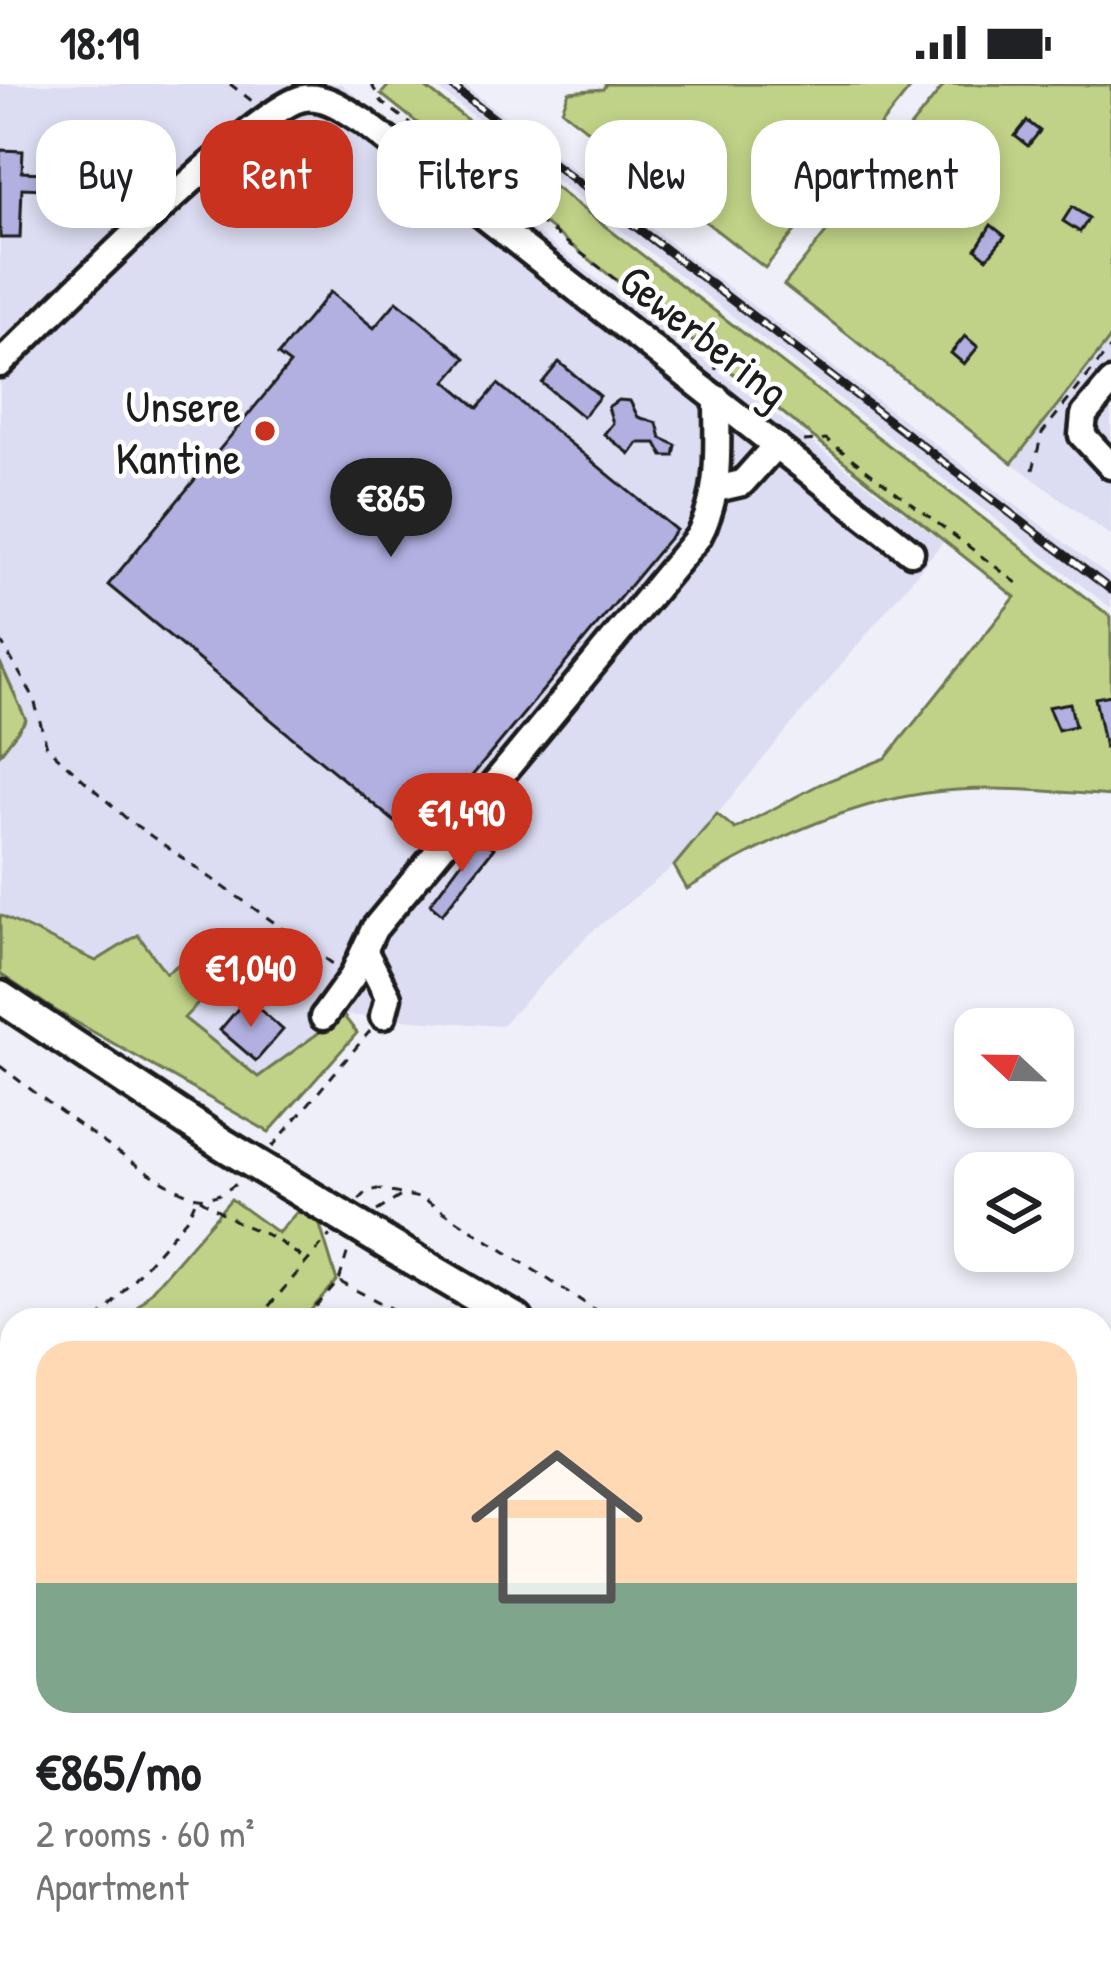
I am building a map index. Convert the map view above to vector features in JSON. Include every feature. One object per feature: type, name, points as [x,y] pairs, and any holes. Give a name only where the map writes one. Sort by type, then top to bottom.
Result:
[{"type":"main road","points":[[0,997],[220,1143],[496,1308]]},
{"type":"street","name":"Gewerbering","points":[[0,364],[205,169],[288,102],[304,98],[336,104],[911,552]]},
{"type":"street","points":[[1111,383],[1084,416],[1082,435],[1111,466]]},
{"type":"street","points":[[323,1017],[352,977],[374,929],[698,537],[711,514],[716,489],[718,398]]},
{"type":"street","points":[[716,489],[742,483],[776,445]]},
{"type":"street","points":[[365,954],[388,997],[383,1016]]},
{"type":"path","points":[[230,84],[271,116]]},
{"type":"path","points":[[371,84],[382,102],[715,355],[718,398]]},
{"type":"path","points":[[776,445],[826,439],[1017,583]]},
{"type":"path","points":[[0,640],[33,695],[47,747],[127,819],[352,977]]},
{"type":"path","points":[[351,1210],[366,1192],[377,1189],[424,1198],[593,1308]]},
{"type":"path","points":[[108,1308],[188,1217],[197,1197],[308,1261]]},
{"type":"path","points":[[267,1308],[337,1227]]},
{"type":"path","points":[[315,1308],[339,1281],[391,1308]]},
{"type":"shaded area","points":[[0,84],[341,84],[388,120],[377,120],[377,228],[530,228],[943,542],[674,866],[589,934],[501,1026],[343,1015],[258,1077],[183,1018],[238,963],[227,931],[166,973],[96,961],[0,915],[0,754],[25,720],[0,662]]},
{"type":"shaded area","points":[[432,84],[462,84],[509,120],[479,120]]},
{"type":"shaded area","points":[[561,159],[585,178],[585,202],[561,184]]},
{"type":"shaded area","points":[[619,228],[651,228],[1111,578],[1111,608]]},
{"type":"shaded area","points":[[1111,337],[1111,536],[1012,463]]},
{"type":"green space","points":[[390,84],[421,84],[468,120],[414,120],[381,94]]},
{"type":"green space","points":[[606,84],[914,84],[885,120],[751,120],[751,228],[797,228],[765,268],[714,228],[727,228],[727,120],[585,120],[585,128],[562,110],[569,92],[603,89]]},
{"type":"green space","points":[[945,84],[1111,85],[1111,337],[1012,463],[784,285],[830,228],[1000,228],[1000,120],[916,120]]},
{"type":"green space","points":[[561,192],[585,211],[585,228],[607,228],[1111,617],[1111,796],[972,789],[894,799],[802,829],[687,889],[674,866],[717,814],[735,829],[820,784],[886,758],[1015,597],[550,228],[561,228]]},
{"type":"green space","points":[[0,662],[26,720],[0,754]]},
{"type":"green space","points":[[0,915],[96,961],[138,935],[166,973],[227,931],[280,958],[266,979],[238,963],[184,1018],[258,1077],[343,1015],[357,1033],[269,1132],[0,974]]},
{"type":"green space","points":[[231,1199],[278,1233],[297,1212],[318,1219],[337,1281],[313,1308],[136,1308]]},
{"type":"building","points":[[1027,121],[1040,131],[1028,146],[1015,136]]},
{"type":"building","points":[[0,150],[23,151],[22,172],[36,173],[36,189],[22,188],[20,238],[0,238]]},
{"type":"building","points":[[1072,207],[1089,218],[1080,232],[1063,221]]},
{"type":"building","points":[[989,228],[1005,236],[987,258],[976,249]]},
{"type":"building","points":[[330,292],[374,328],[397,301],[466,358],[446,381],[478,408],[498,384],[676,530],[418,841],[108,585],[290,364],[278,355]]},
{"type":"building","points":[[965,336],[978,347],[964,364],[951,353]]},
{"type":"building","points":[[559,362],[600,396],[583,417],[542,383]]},
{"type":"building","points":[[618,400],[630,401],[638,417],[657,423],[661,438],[676,445],[674,456],[663,456],[656,443],[638,443],[630,454],[604,434],[613,423],[608,407]]},
{"type":"building","points":[[1111,695],[1111,747],[1105,748],[1095,698]]},
{"type":"building","points":[[1070,703],[1075,726],[1058,730],[1048,707]]},
{"type":"building","points":[[479,838],[494,848],[442,914],[430,904]]},
{"type":"building","points":[[247,998],[283,1030],[256,1061],[220,1030]]},
{"type":"railway","points":[[449,84],[1111,590]]},
{"type":"place","name":"Unsere Kantine","points":[[265,431]]}]
